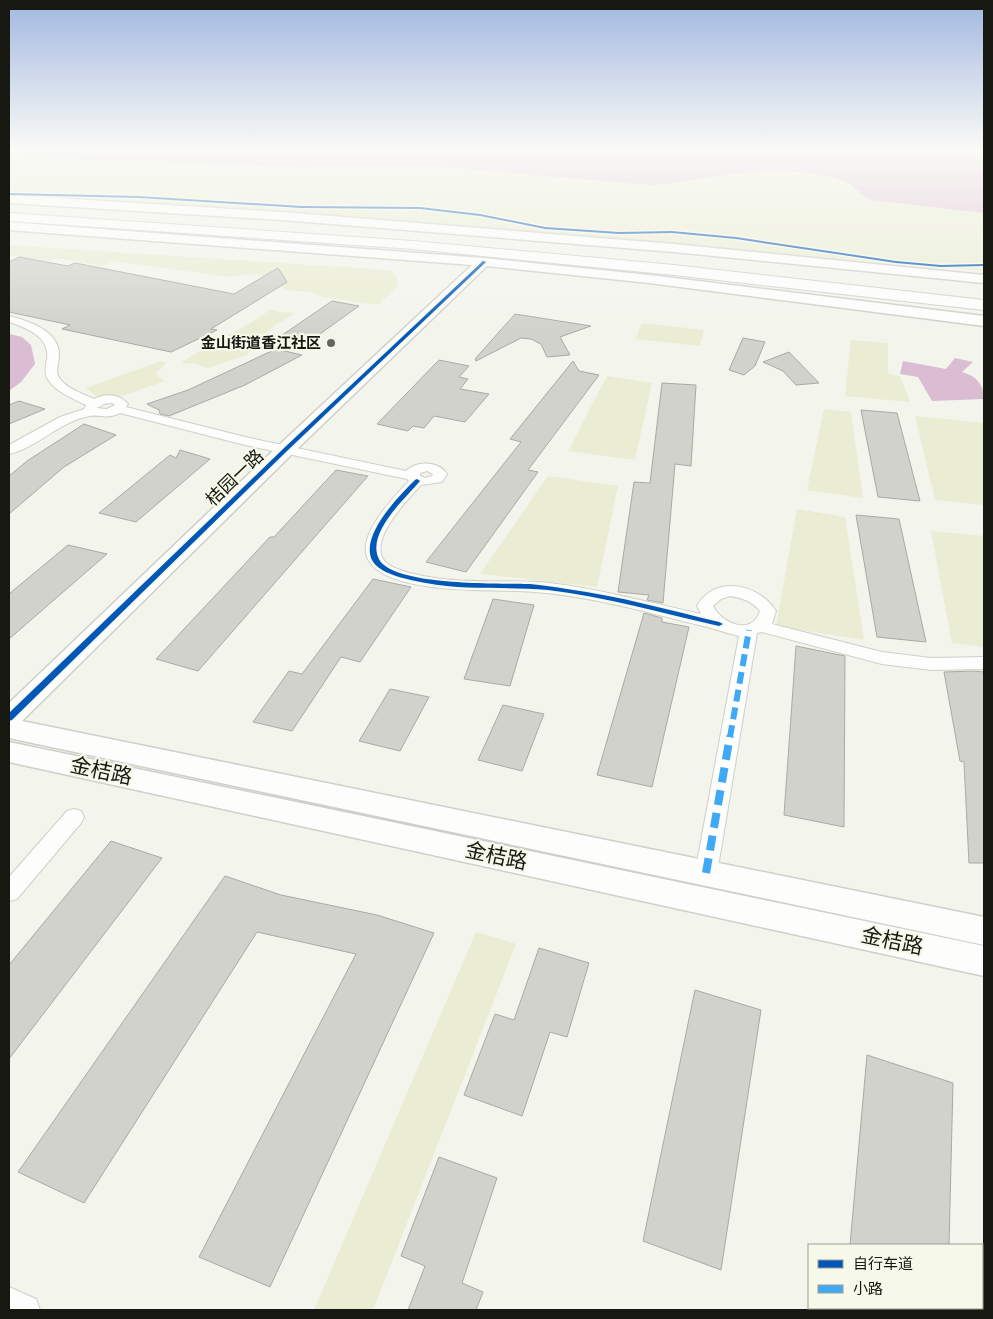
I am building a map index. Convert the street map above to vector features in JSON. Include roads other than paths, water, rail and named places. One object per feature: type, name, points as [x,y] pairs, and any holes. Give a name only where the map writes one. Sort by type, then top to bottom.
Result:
[{"type":"highway","points":[[66,210],[249,221],[451,238],[707,262],[984,294]]},
{"type":"highway","points":[[10,224],[413,245],[674,270],[984,305]]},
{"type":"highway","points":[[674,270],[849,297]]},
{"type":"highway","points":[[649,279],[984,311]]},
{"type":"main road","points":[[175,210],[292,217],[674,248],[984,279]]},
{"type":"main road","points":[[10,224],[484,262],[649,279],[984,321]]},
{"type":"main road","name":"桔园一路","points":[[9,718],[290,446],[484,262]]},
{"type":"main road","points":[[9,728],[984,931]]},
{"type":"main road","name":"金桔路","points":[[9,752],[984,961]]},
{"type":"street","points":[[9,319],[34,329],[46,338],[53,351],[50,372],[55,381],[92,408],[104,414],[119,409],[415,475],[374,540],[374,557],[378,564],[398,574],[447,585],[526,586],[573,592],[719,624],[733,629],[754,628],[882,658],[931,664],[984,662]]},
{"type":"street","points":[[9,450],[92,408]]},
{"type":"street","points":[[706,873],[754,628],[768,618],[768,611],[765,605],[750,595],[730,591],[713,596],[705,606],[711,619],[719,624]]},
{"type":"street","points":[[9,892],[74,817]]},
{"type":"street","points":[[9,1302],[25,1310]]},
{"type":"place","name":"金山街道香江社区","points":[[331,343]]}]
